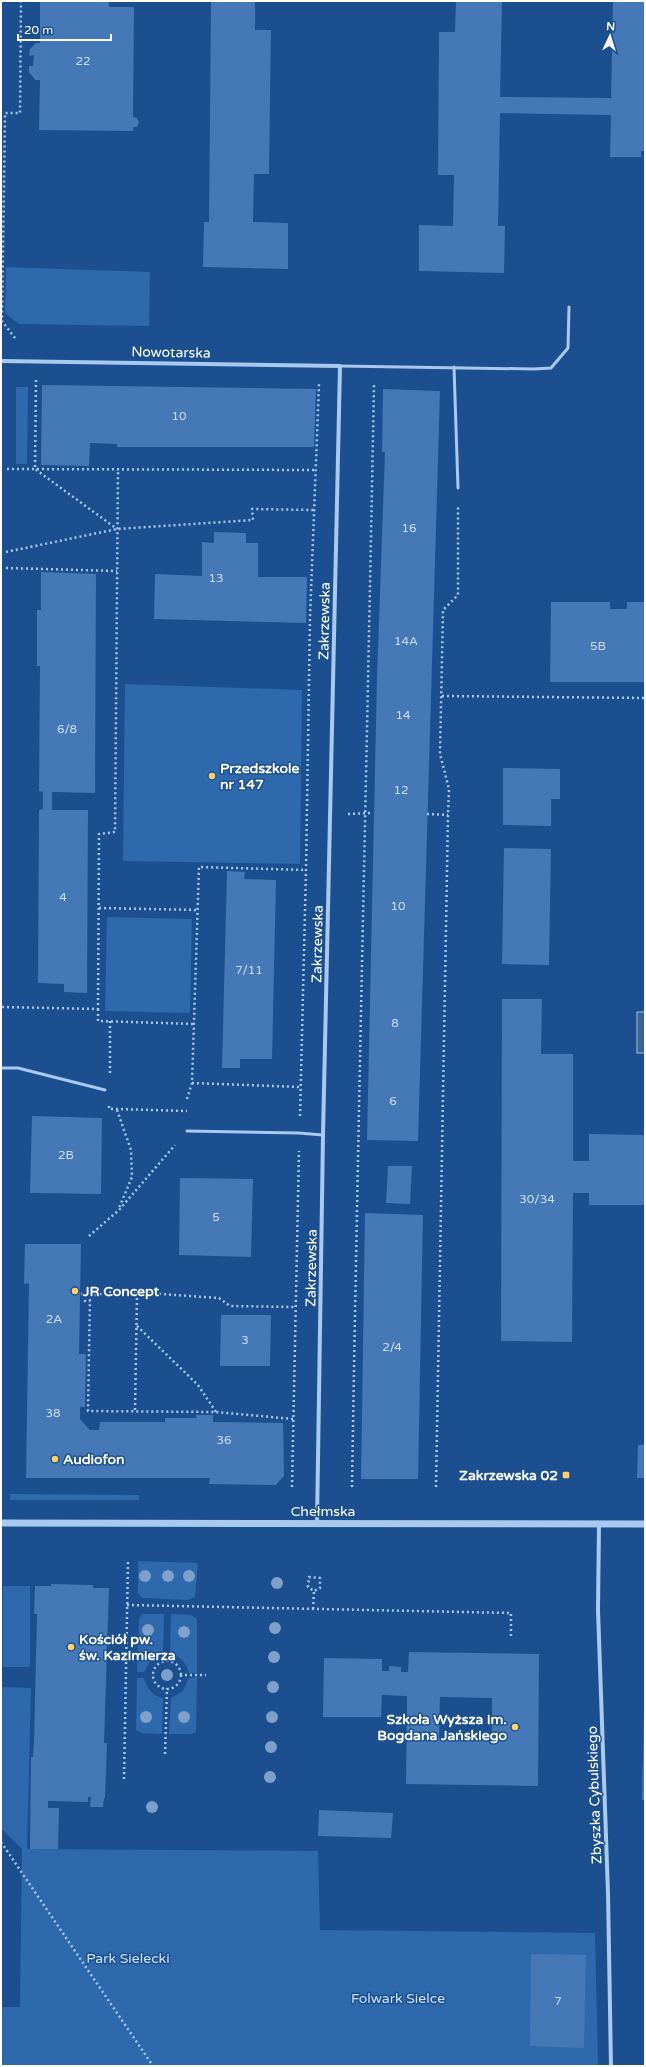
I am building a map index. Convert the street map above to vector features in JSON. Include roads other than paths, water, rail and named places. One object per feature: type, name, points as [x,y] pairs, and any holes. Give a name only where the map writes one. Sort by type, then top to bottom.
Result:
[{"type":"street","name":"Nowotarska","points":[[1,361],[340,366]]},
{"type":"street","name":"Zakrzewska","points":[[317,1524],[323,1135],[340,366]]},
{"type":"street","name":"Chełmska","points":[[1,1523],[645,1524]]},
{"type":"street","name":"Zbyszka Cybulskiego","points":[[599,1524],[598,1610],[608,1893],[611,2066]]},
{"type":"lane","points":[[340,366],[552,368],[568,348],[569,307]]},
{"type":"lane","points":[[454,368],[458,488]]},
{"type":"lane","points":[[1,1068],[18,1068],[105,1090]]},
{"type":"lane","points":[[187,1132],[300,1133],[323,1135]]},
{"type":"place","name":"Przedszkole nr 147","points":[[212,776]]},
{"type":"place","name":"JR Concept","points":[[75,1291]]},
{"type":"place","name":"Audiofon","points":[[55,1459]]},
{"type":"place","name":"Zakrzewska 02","points":[[566,1475]]},
{"type":"place","name":"Kościół pw. św. Kazimierza","points":[[71,1647]]},
{"type":"place","name":"Szkoła Wyższa im. Bogdana Jańskiego","points":[[515,1727]]},
{"type":"park label","name":"Park Sielecki","points":[[128,1958]]},
{"type":"park label","name":"Folwark Sielce","points":[[398,1998]]}]
